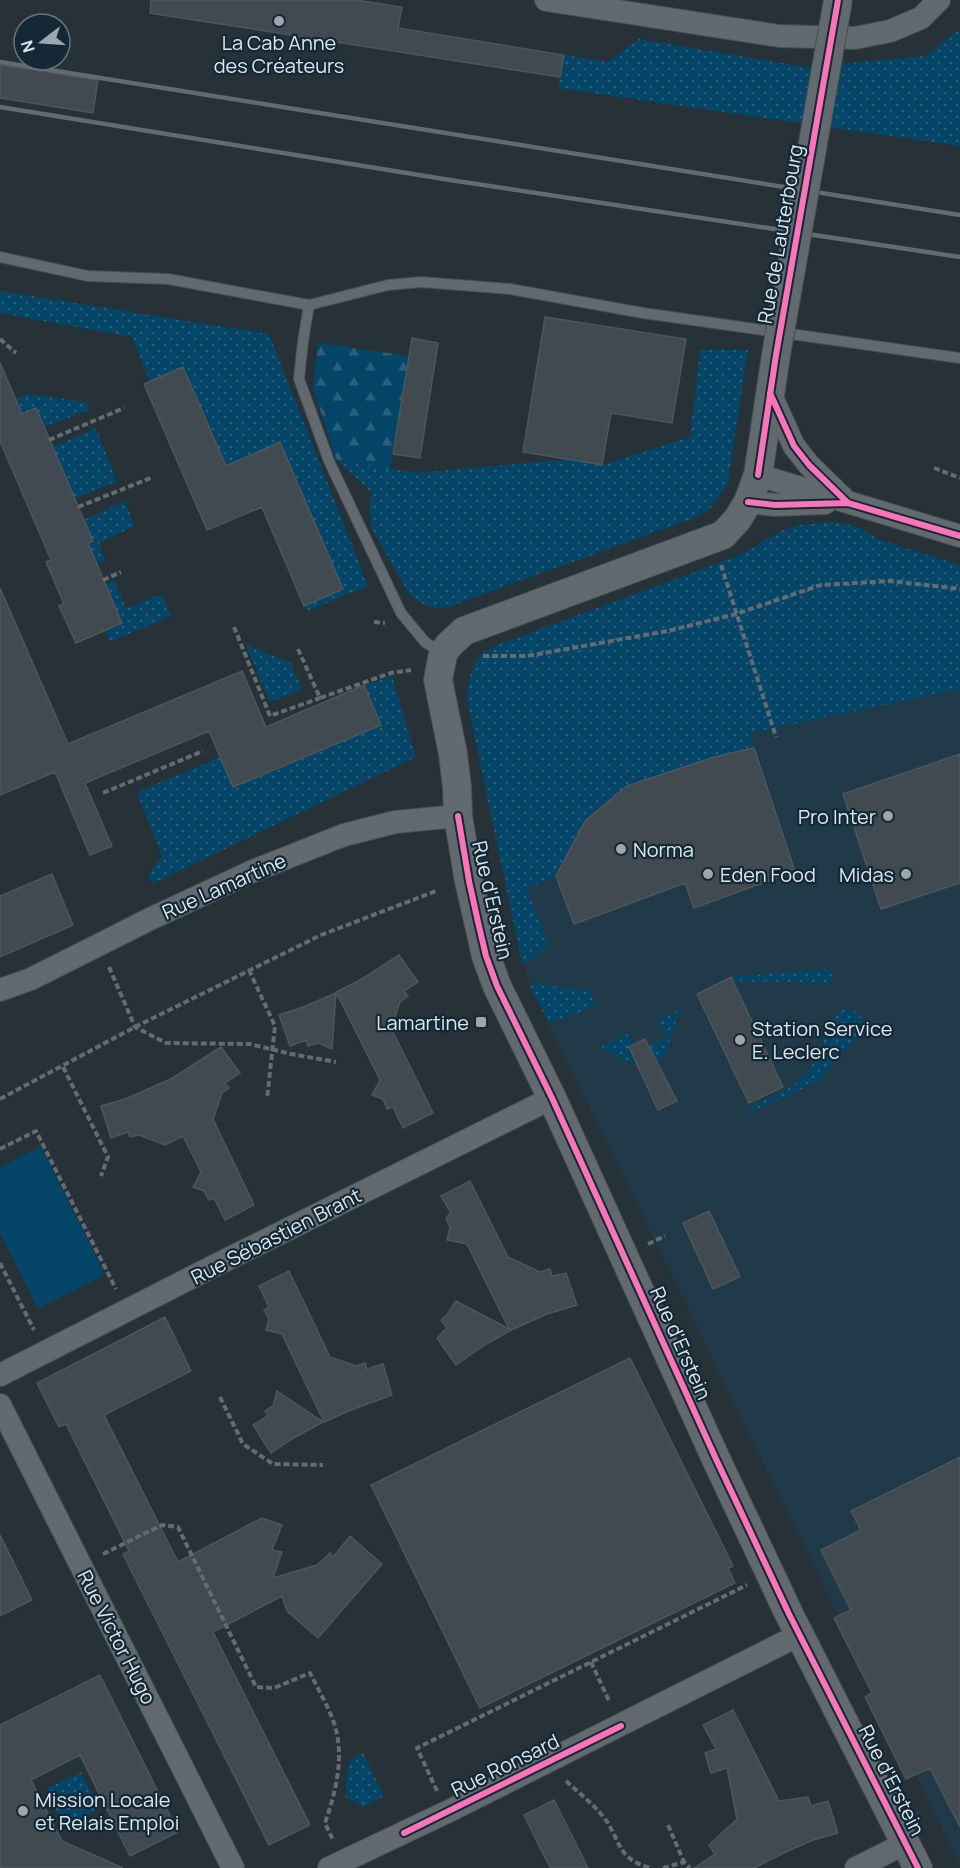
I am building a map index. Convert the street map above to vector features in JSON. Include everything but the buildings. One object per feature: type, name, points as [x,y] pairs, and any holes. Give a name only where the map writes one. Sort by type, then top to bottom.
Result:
[{"type":"street","points":[[546,0],[779,36],[855,38],[890,31],[921,18],[939,0]]},
{"type":"street","name":"Rue de Lauterbourg","points":[[758,475],[776,355],[838,0]]},
{"type":"street","points":[[770,393],[794,446],[809,465],[848,503]]},
{"type":"street","points":[[444,654],[464,631],[478,625],[723,535],[748,502],[758,475],[960,536]]},
{"type":"street","points":[[748,502],[775,505],[848,503]]},
{"type":"street","name":"Rue d'Erstein","points":[[444,654],[438,680],[453,754],[458,787],[458,816],[469,881],[486,956],[503,999],[552,1098],[716,1459],[799,1635],[912,1856]]},
{"type":"street","name":"Rue Lamartine","points":[[0,990],[31,979],[98,944],[253,872],[344,835],[395,822],[458,816]]},
{"type":"street","name":"Rue Sébastien Brant","points":[[0,1375],[552,1098]]},
{"type":"street","name":"Rue Victor Hugo","points":[[0,1405],[233,1868]]},
{"type":"street","name":"Rue Ronsard","points":[[330,1868],[621,1726],[799,1635]]},
{"type":"street","points":[[856,1868],[912,1856]]},
{"type":"lane","points":[[0,257],[88,276],[168,279],[309,305],[388,285],[421,282],[510,289],[642,313],[960,358]]},
{"type":"lane","points":[[309,305],[299,379],[329,461],[401,613],[425,642],[444,654]]},
{"type":"path","points":[[0,339],[16,352]]},
{"type":"path","points":[[49,440],[124,408]]},
{"type":"path","points":[[934,468],[960,478]]},
{"type":"path","points":[[78,507],[153,477]]},
{"type":"path","points":[[722,569],[776,737]]},
{"type":"path","points":[[103,580],[121,572]]},
{"type":"path","points":[[476,656],[527,656],[669,632],[736,614],[821,585],[890,581],[960,589]]},
{"type":"path","points":[[234,627],[270,716],[391,673],[412,670]]},
{"type":"path","points":[[298,649],[320,698]]},
{"type":"path","points":[[103,793],[203,751]]},
{"type":"path","points":[[0,1099],[135,1027],[321,935],[436,891]]},
{"type":"path","points":[[98,944],[135,1027],[166,1043],[250,1044],[336,1062]]},
{"type":"path","points":[[249,970],[275,1026],[267,1098]]},
{"type":"path","points":[[63,1067],[108,1157],[101,1176]]},
{"type":"path","points":[[0,1149],[36,1131],[117,1290]]},
{"type":"path","points":[[644,1246],[665,1236]]},
{"type":"path","points":[[0,1263],[34,1331]]},
{"type":"path","points":[[220,1397],[243,1444],[273,1464],[323,1465]]},
{"type":"path","points":[[81,1565],[162,1525],[178,1527],[256,1687],[274,1688],[310,1673],[334,1723],[340,1754],[334,1799],[325,1823]]},
{"type":"path","points":[[447,1812],[417,1748],[747,1585]]},
{"type":"path","points":[[591,1662],[621,1726]]},
{"type":"path","points":[[546,1762],[603,1815],[624,1854],[639,1865],[651,1868]]},
{"type":"path","points":[[668,1825],[684,1862],[690,1868]]},
{"type":"path","points":[[663,1868],[684,1862]]},
{"type":"shaded area","points":[[960,679],[960,1865],[530,986],[502,869],[618,775],[699,744]]},
{"type":"green space","points":[[956,31],[960,31],[960,146],[558,88],[564,55],[608,62],[639,39],[806,67],[926,56]]},
{"type":"green space","points":[[0,291],[269,334],[368,586],[307,611],[304,606],[343,589],[281,442],[242,459],[231,479],[184,367],[150,381],[132,337],[0,313]]},
{"type":"green space","points":[[318,343],[409,356],[390,469],[336,459],[313,388]]},
{"type":"green space","points":[[700,350],[748,350],[727,486],[709,510],[689,520],[448,607],[426,605],[408,592],[372,529],[370,502],[372,493],[336,459],[416,473],[570,459],[602,465],[690,437]]},
{"type":"green space","points":[[28,394],[86,402],[89,410],[44,427],[36,408],[22,414],[15,399]]},
{"type":"green space","points":[[96,428],[117,481],[75,499],[52,447]]},
{"type":"green space","points":[[125,501],[135,526],[99,543],[105,560],[96,564],[88,543],[93,541],[84,520]]},
{"type":"green space","points":[[833,522],[858,527],[880,540],[960,565],[960,689],[750,733],[754,748],[627,786],[585,821],[556,876],[527,889],[548,945],[533,959],[522,964],[467,700],[471,674],[479,656],[497,645],[740,555],[781,531],[799,525]]},
{"type":"green space","points":[[114,580],[126,608],[162,594],[171,616],[110,642],[105,631],[122,623],[105,584]]},
{"type":"green space","points":[[246,645],[291,663],[302,690],[270,702]]},
{"type":"green space","points":[[392,676],[416,757],[152,884],[148,874],[162,857],[137,792],[221,757],[364,685]]},
{"type":"green space","points":[[824,969],[832,975],[831,980],[827,983],[733,981],[731,977]]},
{"type":"green space","points":[[539,983],[561,988],[589,990],[595,1006],[549,1023],[530,986]]},
{"type":"green space","points":[[680,1009],[665,1054],[650,1065],[625,1060],[600,1046],[628,1034],[637,1052],[667,1037],[659,1019]]},
{"type":"green space","points":[[844,1009],[853,1010],[859,1014],[863,1021],[862,1030],[819,1081],[749,1113],[747,1109],[791,1087],[808,1072],[836,1015]]},
{"type":"green space","points":[[41,1146],[105,1275],[38,1309],[0,1233],[0,1167]]},
{"type":"green space","points":[[363,1753],[384,1796],[363,1807],[345,1797],[349,1761]]},
{"type":"green space","points":[[81,1772],[99,1809],[64,1827],[46,1789]]},
{"type":"railway","points":[[0,62],[960,215]]},
{"type":"railway","points":[[0,107],[450,180],[960,257]]},
{"type":"cycle path","points":[[758,475],[776,355],[838,0]]},
{"type":"cycle path","points":[[770,393],[794,446],[809,465],[848,503]]},
{"type":"cycle path","points":[[748,502],[775,505],[848,503],[960,536]]},
{"type":"cycle path","points":[[458,816],[478,922],[486,956],[497,986],[552,1098],[789,1614],[918,1868]]},
{"type":"cycle path","points":[[404,1833],[621,1726]]},
{"type":"place","name":"La Cab Anne des Créateurs","points":[[279,21]]},
{"type":"place","name":"Pro Inter","points":[[888,816]]},
{"type":"place","name":"Norma","points":[[621,849]]},
{"type":"place","name":"Eden Food","points":[[708,874]]},
{"type":"place","name":"Midas","points":[[906,874]]},
{"type":"place","name":"Lamartine","points":[[481,1022]]},
{"type":"place","name":"Station Service E. Leclerc","points":[[740,1040]]},
{"type":"place","name":"Mission Locale et Relais Emploi","points":[[23,1811]]}]
